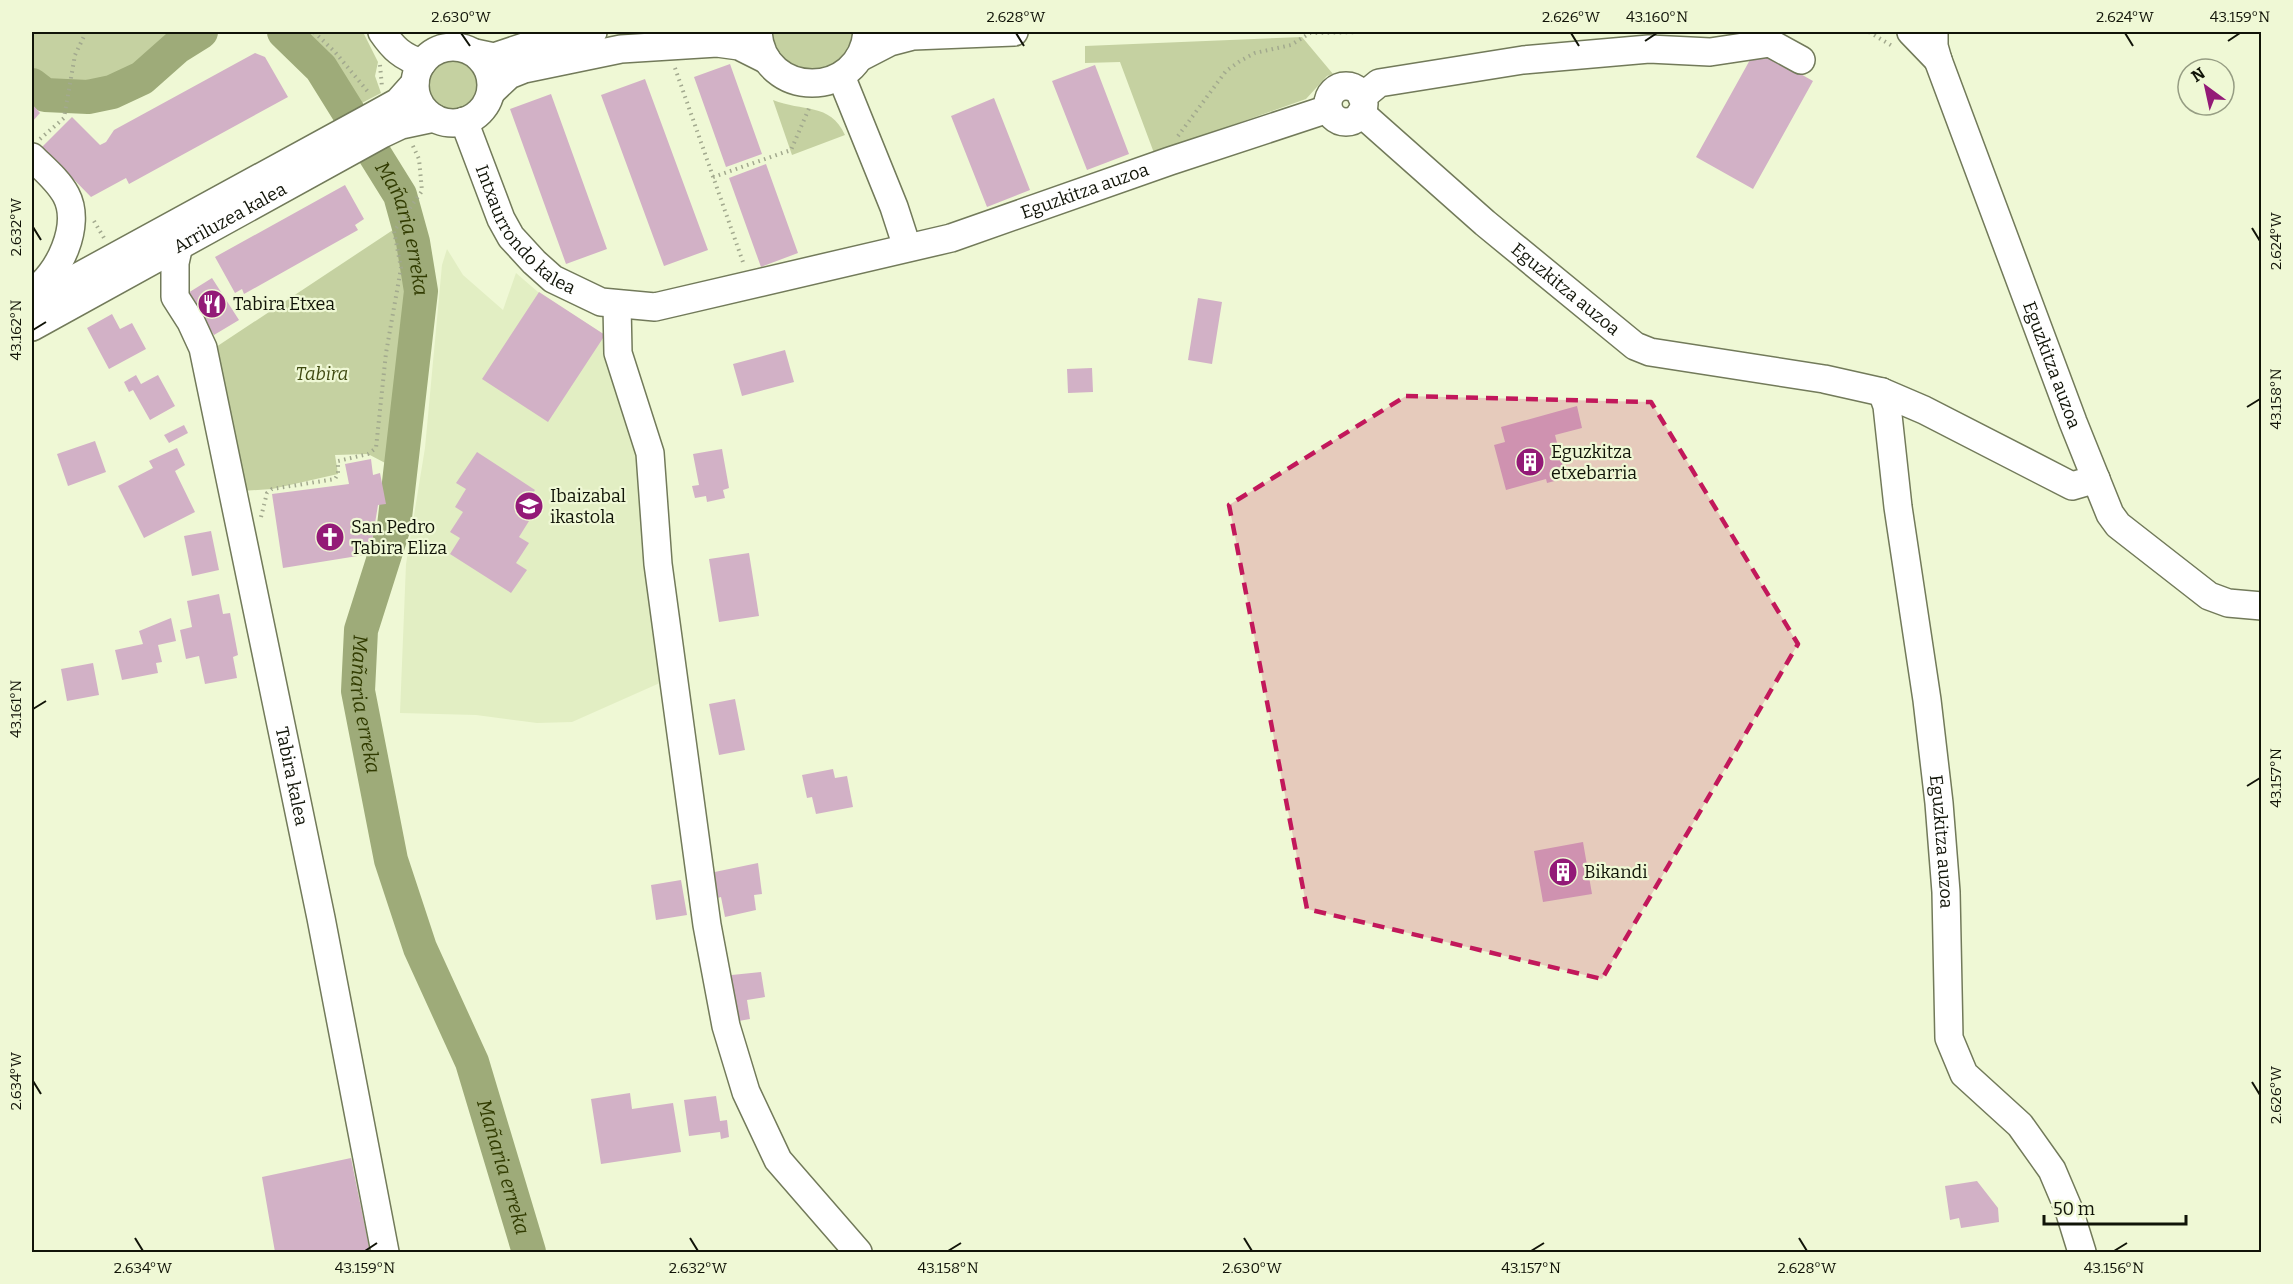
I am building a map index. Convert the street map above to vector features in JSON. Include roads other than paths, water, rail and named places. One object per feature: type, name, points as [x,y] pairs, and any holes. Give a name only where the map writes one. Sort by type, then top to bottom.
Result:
[{"type":"street","points":[[382,32],[394,49],[409,59],[418,73],[420,104],[434,118]]},
{"type":"street","name":"Arriluzea kalea","points":[[32,327],[179,245],[319,157],[398,102],[437,50],[464,44],[494,57],[533,44],[593,32]]},
{"type":"street","points":[[758,32],[761,48],[775,69],[795,81],[819,83],[890,42],[913,36],[1014,32]]},
{"type":"street","points":[[867,32],[866,42],[850,67],[848,90],[891,197],[908,247]]},
{"type":"street","points":[[1911,32],[1938,60]]},
{"type":"street","points":[[1934,32],[1934,46],[1938,60]]},
{"type":"street","points":[[464,121],[481,110],[491,92],[509,75],[524,69],[621,49],[717,43],[739,46],[767,60]]},
{"type":"street","points":[[1362,105],[1378,83],[1523,60],[1638,50],[1710,52],[1770,43],[1801,60]]},
{"type":"street","points":[[464,44],[483,61],[489,70],[491,92]]},
{"type":"street","name":"Eguzkitza auzoa","points":[[617,305],[655,307],[951,238],[1170,161],[1328,109],[1332,92],[1343,86],[1354,88],[1362,105],[1485,223],[1635,346],[1650,352],[1824,379],[1882,392],[1914,405],[2072,486],[2096,479],[1938,60]]},
{"type":"street","name":"Arriluzea kalea","points":[[375,118],[401,124],[434,118],[444,122],[464,121]]},
{"type":"street","name":"Intxaurrondo kalea","points":[[464,121],[501,219],[511,237],[553,279],[601,303],[617,305]]},
{"type":"street","points":[[32,157],[66,195],[70,216],[69,237],[60,262],[32,292]]},
{"type":"street","name":"Arriluzea kalea","points":[[32,302],[319,157]]},
{"type":"street","points":[[179,245],[174,286],[175,297],[179,305]]},
{"type":"street","points":[[131,272],[144,274],[179,305]]},
{"type":"street","name":"Tabira kalea","points":[[179,305],[191,322],[203,348],[321,918],[385,1252]]},
{"type":"street","points":[[617,305],[618,353],[651,453],[660,575],[707,925],[726,1026],[746,1092],[778,1160],[858,1252]]},
{"type":"street","name":"Eguzkitza auzoa","points":[[1882,392],[1887,406],[1898,507],[1927,700],[1939,803],[1946,892],[1949,1038],[1964,1074],[2020,1125],[2052,1170],[2069,1210],[2082,1252]]},
{"type":"street","points":[[2096,479],[2110,513],[2118,525],[2209,596],[2228,603],[2262,606]]},
{"type":"waterway","name":"Mañaria erreka","points":[[32,85],[45,95],[88,97],[112,92],[142,78],[177,47],[201,32]]},
{"type":"waterway","name":"Mañaria erreka","points":[[284,32],[321,68],[400,195],[413,242],[421,291],[394,526],[361,630],[358,691],[391,860],[420,948],[472,1062],[529,1252]]},
{"type":"place","name":"Tabira Etxea","points":[[212,304]]},
{"type":"place","name":"Eguzkitza etxebarria","points":[[1530,462]]},
{"type":"place","name":"Ibaizabal ikastola","points":[[529,506]]},
{"type":"place","name":"San Pedro Tabira Eliza","points":[[330,537]]},
{"type":"place","name":"Bikandi","points":[[1563,872]]},
{"type":"park label","name":"Tabira","points":[[322,374]]}]
